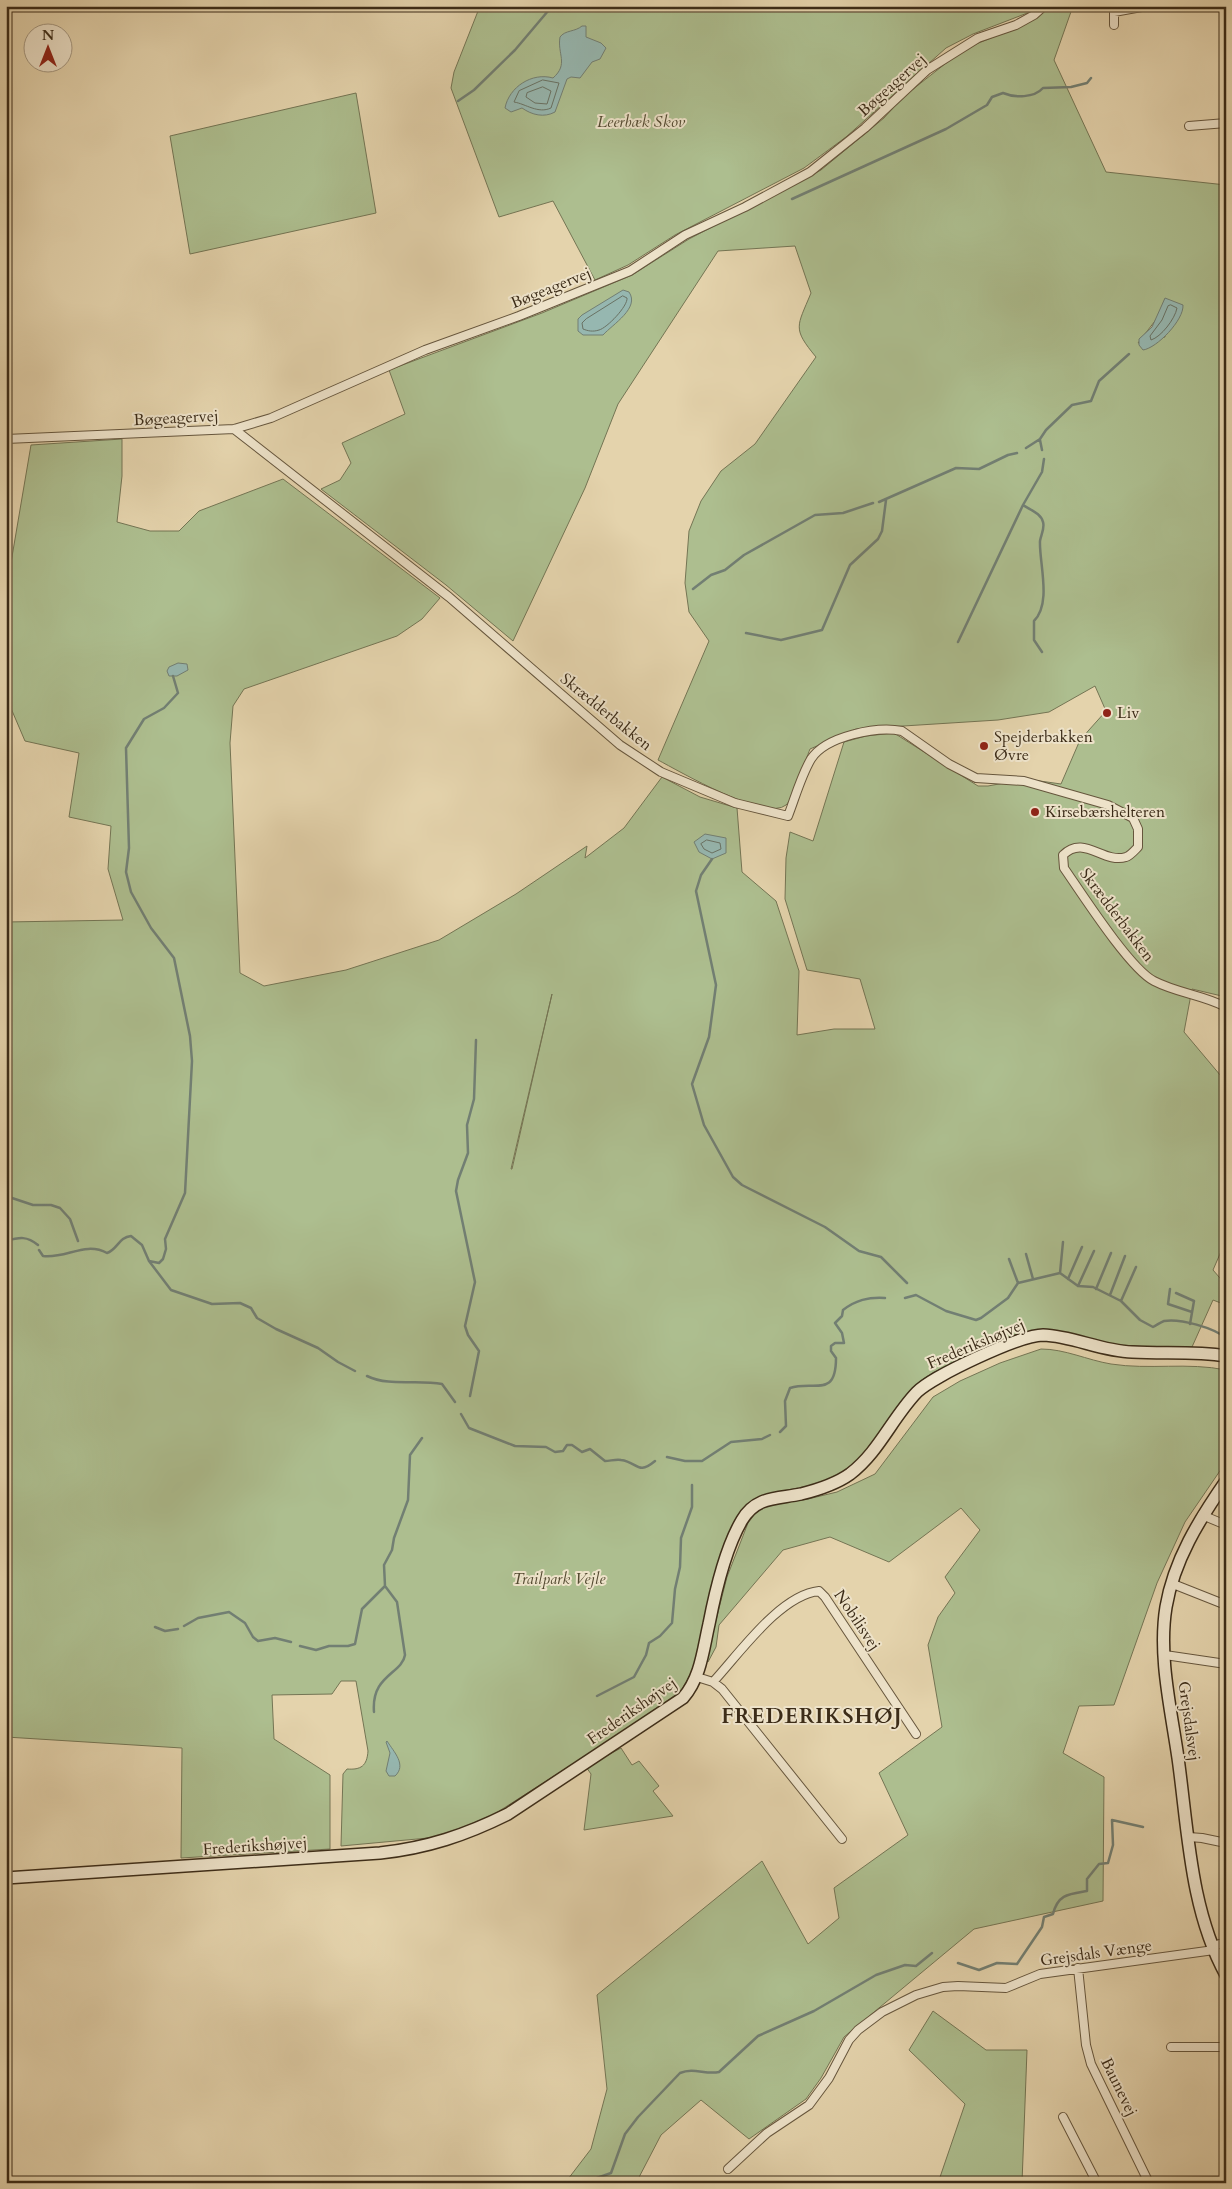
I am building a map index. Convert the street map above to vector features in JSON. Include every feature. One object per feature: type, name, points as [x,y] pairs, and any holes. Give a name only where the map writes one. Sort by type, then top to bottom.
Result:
[{"type":"street","name":"Bøgeagervej","points":[[6,440],[234,429],[271,418],[425,350],[519,316],[630,271],[685,235],[745,207],[810,172],[865,128],[927,70],[978,38],[1016,25],[1034,15],[1044,6]]},
{"type":"street","points":[[1114,25],[1114,12],[1147,6]]},
{"type":"street","points":[[1189,126],[1226,122]]},
{"type":"street","name":"Skrædderbakken","points":[[234,429],[449,597],[620,745],[662,772],[735,803],[788,816],[811,760],[822,747],[862,732],[893,729],[902,731],[949,764],[976,778],[1024,781],[1108,805],[1133,818],[1138,829],[1138,847],[1127,857],[1116,857],[1083,846],[1071,848],[1063,855],[1064,868],[1130,959],[1147,976],[1162,984],[1210,999],[1226,1007]]},
{"type":"street","name":"Frederikshøjvej","points":[[6,1878],[334,1857],[414,1850],[449,1840],[508,1814],[683,1698],[697,1677],[724,1565],[742,1520],[752,1508],[762,1501],[824,1487],[849,1474],[868,1457],[916,1393],[931,1380],[1021,1340],[1040,1335],[1059,1337],[1130,1352],[1203,1352],[1226,1356]]},
{"type":"street","name":"Grejsdalsvej","points":[[1226,1481],[1202,1515],[1186,1546],[1166,1607],[1164,1655],[1189,1837],[1202,1912],[1214,1948],[1226,1975]]},
{"type":"street","points":[[1202,1515],[1226,1525]]},
{"type":"street","points":[[1173,1584],[1226,1604]]},
{"type":"street","name":"Nobilisvej","points":[[714,1682],[778,1611],[796,1599],[819,1591],[825,1597],[916,1734]]},
{"type":"street","points":[[1164,1655],[1226,1664]]},
{"type":"street","points":[[697,1677],[714,1682],[722,1689],[842,1838]]},
{"type":"street","points":[[1189,1837],[1226,1843]]},
{"type":"street","name":"Grejsdals Vænge","points":[[728,2169],[767,2133],[809,2105],[820,2093],[849,2040],[858,2030],[882,2012],[916,1995],[944,1987],[972,1986],[998,1989],[1040,1974],[1214,1948],[1226,1942]]},
{"type":"street","name":"Baunevej","points":[[1078,1968],[1086,2045],[1091,2064],[1149,2183]]},
{"type":"street","points":[[1171,2047],[1226,2047]]},
{"type":"street","points":[[1063,2117],[1097,2183]]},
{"type":"street","points":[[1149,2183],[1226,2181]]},
{"type":"green space","name":"Leerbæk Skov","points":[[480,6],[1037,6],[1030,12],[973,34],[946,48],[846,137],[804,168],[675,235],[628,265],[595,280],[553,201],[499,217],[451,88],[454,72]]},
{"type":"green space","name":"Trailpark Vejle","points":[[1050,6],[1073,6],[1054,60],[1106,172],[1226,185],[1226,997],[1192,989],[1184,1032],[1226,1082],[1226,1240],[1213,1270],[1226,1285],[1226,1305],[1213,1300],[1192,1347],[1160,1348],[1111,1344],[1042,1331],[934,1372],[923,1379],[901,1402],[873,1442],[851,1466],[826,1481],[764,1496],[745,1509],[717,1571],[693,1670],[681,1691],[615,1737],[493,1815],[439,1837],[341,1846],[343,1774],[347,1769],[360,1768],[365,1764],[368,1751],[356,1681],[341,1681],[332,1694],[272,1695],[274,1739],[330,1775],[330,1849],[181,1858],[182,1748],[6,1737],[6,922],[123,920],[108,869],[111,826],[69,817],[79,753],[25,741],[10,706],[6,704],[6,592],[31,445],[122,439],[122,476],[117,522],[150,531],[179,531],[199,511],[283,479],[440,598],[422,619],[397,636],[244,689],[233,706],[230,743],[240,973],[264,986],[346,970],[439,940],[516,894],[587,846],[585,858],[624,828],[662,777],[700,797],[737,808],[742,872],[776,901],[799,971],[797,1035],[834,1029],[875,1029],[860,979],[807,970],[785,899],[786,858],[790,832],[813,841],[844,742],[866,736],[894,733],[978,786],[1026,779],[1061,784],[1080,740],[1106,711],[1095,686],[1049,712],[998,720],[856,729],[810,749],[789,801],[786,805],[776,808],[761,807],[722,793],[658,760],[709,641],[689,612],[685,583],[689,531],[701,501],[721,471],[755,444],[816,357],[800,333],[799,327],[802,313],[811,293],[795,246],[718,251],[618,404],[585,488],[513,641],[446,585],[321,489],[340,480],[351,463],[342,443],[405,414],[389,370],[542,313],[632,275],[689,239],[821,170],[884,118],[903,97],[950,60],[976,44],[1026,24]],"holes":[[[1165,299],[1165,337],[1138,343],[1158,317]],[[552,994],[512,1169],[511,1169]]]},
{"type":"green space","points":[[356,93],[376,213],[190,254],[170,136]]},
{"type":"green space","points":[[1041,1349],[1050,1349],[1125,1366],[1197,1367],[1226,1370],[1226,1462],[1185,1522],[1157,1583],[1114,1705],[1079,1706],[1063,1753],[1104,1777],[1103,1901],[974,1929],[844,2037],[821,2078],[806,2099],[749,2139],[701,2100],[661,2135],[636,2183],[565,2183],[591,2149],[607,2089],[597,1995],[762,1861],[808,1944],[839,1918],[834,1888],[908,1835],[879,1773],[942,1727],[928,1645],[938,1617],[955,1593],[945,1577],[980,1530],[961,1508],[889,1562],[830,1537],[783,1550],[719,1625],[716,1647],[708,1662],[706,1659],[727,1577],[748,1523],[759,1509],[779,1502],[808,1499],[837,1492],[875,1474],[933,1397],[960,1381],[1000,1363]]},
{"type":"green space","points":[[621,1748],[632,1765],[639,1761],[659,1786],[653,1791],[673,1816],[584,1830],[591,1774],[586,1767]]},
{"type":"green space","points":[[933,2011],[986,2050],[1027,2050],[1022,2183],[938,2183],[965,2104],[909,2050]]},
{"type":"water","points":[[582,26],[586,26],[586,37],[601,43],[606,48],[600,59],[592,62],[580,78],[571,77],[567,79],[555,112],[542,115],[534,114],[522,108],[511,112],[505,108],[511,94],[523,83],[537,77],[553,78],[558,73],[561,63],[560,37]]},
{"type":"water","points":[[623,290],[629,292],[631,304],[624,315],[603,335],[583,335],[578,331],[578,319],[582,315]]},
{"type":"water","points":[[1165,298],[1183,305],[1182,311],[1169,332],[1162,339],[1143,350],[1139,345],[1139,339],[1152,327]]},
{"type":"water","points":[[178,663],[187,664],[188,670],[177,676],[169,676],[167,671],[169,667]]},
{"type":"water","points":[[705,834],[726,838],[726,853],[712,859],[699,852],[694,842]]},
{"type":"water","points":[[387,1741],[400,1763],[395,1776],[389,1776],[386,1771],[390,1753]]},
{"type":"waterway","points":[[458,101],[474,90],[515,50],[548,11],[561,6]]},
{"type":"waterway","points":[[792,199],[946,129],[987,105],[992,97],[1003,93],[1013,96],[1030,95],[1043,88],[1071,87],[1087,83],[1091,78]]},
{"type":"waterway","points":[[1026,448],[1040,439],[1046,430],[1072,405],[1091,401],[1099,381],[1129,354]]},
{"type":"waterway","points":[[1040,440],[1042,450]]},
{"type":"waterway","points":[[879,502],[956,468],[979,469],[1008,455],[1017,453]]},
{"type":"waterway","points":[[1042,652],[1034,640],[1034,621],[1039,613],[1044,594],[1040,550],[1043,524],[1038,514],[1023,505],[1042,472],[1044,459]]},
{"type":"waterway","points":[[746,633],[781,640],[822,630],[850,565],[878,539],[882,531],[886,500]]},
{"type":"waterway","points":[[693,589],[711,575],[725,570],[744,555],[815,515],[843,513],[873,503]]},
{"type":"waterway","points":[[958,642],[1023,505]]},
{"type":"waterway","points":[[149,1261],[159,1263],[163,1259],[166,1249],[165,1239],[185,1193],[192,1061],[190,1036],[174,958],[151,928],[131,892],[126,872],[129,848],[126,748],[144,719],[164,708],[178,693],[173,676]]},
{"type":"waterway","points":[[712,859],[701,875],[696,891],[716,985],[709,1037],[692,1084],[704,1125],[733,1177],[742,1185],[825,1227],[859,1251],[881,1257],[907,1283]]},
{"type":"waterway","points":[[470,1396],[479,1351],[468,1335],[465,1326],[475,1282],[456,1191],[468,1153],[467,1125],[474,1099],[476,1040]]},
{"type":"waterway","points":[[6,1196],[33,1205],[51,1205],[60,1208],[70,1219],[78,1241]]},
{"type":"waterway","points":[[39,1250],[43,1256],[60,1255],[83,1249],[99,1250],[107,1253],[124,1239],[131,1236],[142,1245],[149,1261],[171,1290],[212,1304],[240,1303],[251,1308],[257,1318],[318,1348],[355,1371]]},
{"type":"waterway","points":[[6,1241],[23,1238],[38,1245]]},
{"type":"waterway","points":[[1060,1273],[1063,1242]]},
{"type":"waterway","points":[[1068,1279],[1082,1247]]},
{"type":"waterway","points":[[1078,1286],[1094,1251]]},
{"type":"waterway","points":[[1096,1289],[1111,1253]]},
{"type":"waterway","points":[[1026,1254],[1033,1279]]},
{"type":"waterway","points":[[1110,1295],[1125,1256]]},
{"type":"waterway","points":[[1009,1259],[1018,1283]]},
{"type":"waterway","points":[[1121,1301],[1136,1267]]},
{"type":"waterway","points":[[905,1298],[916,1295],[946,1311],[976,1320],[1008,1298],[1018,1283],[1060,1273],[1078,1286],[1093,1287],[1121,1301],[1140,1320],[1153,1327],[1164,1321],[1187,1322],[1205,1327],[1226,1338]]},
{"type":"waterway","points":[[1170,1289],[1168,1304],[1192,1312]]},
{"type":"waterway","points":[[1176,1293],[1194,1301],[1190,1324]]},
{"type":"waterway","points":[[780,1432],[786,1426],[785,1401],[790,1388],[822,1385],[832,1379],[836,1358],[831,1351],[831,1346],[835,1343],[844,1343],[842,1333],[835,1323],[842,1316],[843,1310],[862,1300],[885,1298]]},
{"type":"waterway","points":[[367,1376],[394,1382],[442,1384],[455,1402]]},
{"type":"waterway","points":[[461,1414],[469,1428],[515,1446],[546,1447],[555,1452],[563,1451],[567,1445],[572,1445],[582,1452],[590,1449],[605,1461],[627,1461],[641,1468],[655,1461]]},
{"type":"waterway","points":[[667,1457],[685,1461],[702,1461],[731,1442],[762,1439],[770,1435]]},
{"type":"waterway","points":[[300,1646],[316,1650],[329,1646],[355,1644],[362,1609],[385,1586],[384,1565],[392,1550],[394,1538],[408,1500],[410,1455],[422,1438]]},
{"type":"waterway","points":[[597,1696],[634,1677],[646,1655],[649,1643],[660,1636],[672,1623],[675,1589],[680,1567],[681,1538],[692,1507],[692,1485]]},
{"type":"waterway","points":[[374,1712],[374,1700],[377,1690],[403,1661],[405,1655],[397,1602],[385,1586]]},
{"type":"waterway","points":[[184,1626],[198,1618],[229,1612],[245,1623],[253,1637],[258,1641],[275,1638],[291,1642]]},
{"type":"waterway","points":[[155,1627],[165,1631],[178,1629]]},
{"type":"waterway","points":[[958,1963],[979,1970],[997,1963],[1017,1964],[1042,1927],[1044,1917],[1053,1914],[1058,1902],[1065,1896],[1087,1891],[1087,1879],[1099,1864],[1108,1863],[1113,1845],[1112,1820],[1143,1827]]},
{"type":"waterway","points":[[583,2183],[611,2173],[625,2134],[638,2117],[680,2073],[685,2071],[719,2072],[758,2036],[814,2011],[876,1975],[905,1965],[916,1966],[932,1953]]},
{"type":"place","name":"Liv","points":[[1107,713]]},
{"type":"place","name":"Spejderbakken Øvre","points":[[984,746]]},
{"type":"place","name":"Kirsebærshelteren","points":[[1035,812]]},
{"type":"district","name":"FREDERIKSHØJ","points":[[812,1716]]}]
